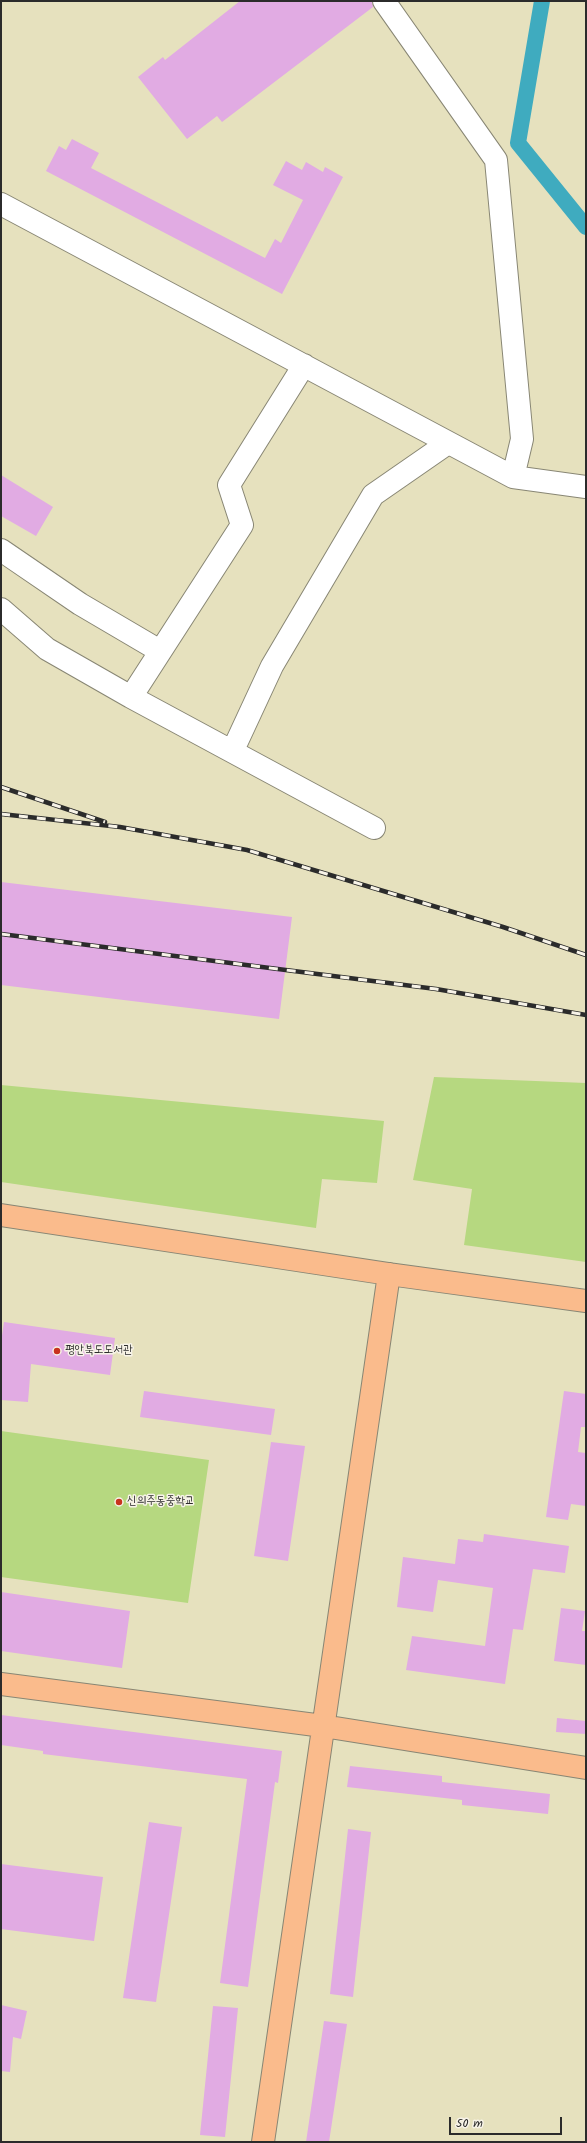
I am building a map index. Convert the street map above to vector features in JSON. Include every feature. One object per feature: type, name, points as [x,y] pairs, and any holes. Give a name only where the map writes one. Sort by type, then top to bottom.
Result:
[{"type":"main road","points":[[1,1215],[389,1274],[586,1301]]},
{"type":"main road","points":[[263,2142],[389,1274]]},
{"type":"main road","points":[[1,1684],[323,1726],[586,1768]]},
{"type":"street","points":[[384,1],[496,160],[522,439],[513,477]]},
{"type":"street","points":[[1,204],[513,477],[586,487]]},
{"type":"street","points":[[130,697],[242,525],[229,485],[304,365]]},
{"type":"street","points":[[233,750],[272,666],[373,495],[448,443]]},
{"type":"street","points":[[1,550],[80,604],[160,651]]},
{"type":"street","points":[[1,609],[47,649],[130,697],[233,750],[374,828]]},
{"type":"green space","points":[[434,1077],[586,1083],[586,1262],[464,1245],[472,1189],[413,1180]]},
{"type":"green space","points":[[1,1085],[384,1121],[377,1183],[322,1179],[316,1228],[1,1182]]},
{"type":"green space","points":[[1,1431],[209,1460],[188,1603],[1,1577]]},
{"type":"building","points":[[240,1],[372,1],[373,7],[222,122],[217,116],[187,139],[138,77],[163,57],[165,60]]},
{"type":"building","points":[[72,139],[99,153],[91,168],[265,258],[275,239],[281,243],[303,200],[273,185],[286,161],[302,170],[306,162],[323,172],[325,167],[343,177],[282,294],[46,171],[59,146],[66,150]]},
{"type":"building","points":[[1,475],[53,507],[36,536],[1,516]]},
{"type":"building","points":[[1,882],[292,917],[279,1019],[1,985]]},
{"type":"building","name":"평안북도도서관","points":[[4,1322],[115,1338],[110,1375],[31,1364],[28,1402],[1,1400],[1,1342]]},
{"type":"building","points":[[144,1391],[275,1409],[271,1435],[140,1417]]},
{"type":"building","points":[[564,1391],[586,1394],[586,1427],[581,1427],[578,1452],[586,1453],[586,1506],[571,1504],[568,1520],[546,1517]]},
{"type":"building","points":[[271,1442],[305,1446],[288,1561],[254,1556]]},
{"type":"building","points":[[484,1534],[569,1546],[565,1573],[533,1569],[523,1630],[513,1629],[505,1684],[406,1670],[412,1636],[485,1646],[493,1588],[438,1580],[433,1612],[397,1607],[403,1557],[455,1564],[458,1539],[483,1542]]},
{"type":"building","points":[[1,1592],[130,1611],[122,1668],[1,1651]]},
{"type":"building","points":[[561,1608],[585,1611],[582,1631],[586,1631],[586,1665],[554,1661]]},
{"type":"building","points":[[1,1715],[282,1751],[278,1783],[275,1782],[248,1987],[220,1983],[247,1779],[43,1754],[43,1751],[1,1745]]},
{"type":"building","points":[[557,1718],[586,1721],[586,1734],[556,1732]]},
{"type":"building","points":[[350,1766],[442,1776],[442,1782],[550,1794],[548,1814],[462,1805],[462,1800],[347,1787]]},
{"type":"building","points":[[149,1822],[182,1827],[156,2002],[123,1998]]},
{"type":"building","points":[[348,1829],[371,1832],[353,1997],[330,1994]]},
{"type":"building","points":[[1,1864],[103,1877],[94,1941],[1,1929]]},
{"type":"building","points":[[1,2005],[27,2011],[21,2039],[13,2037],[10,2072],[1,2071]]},
{"type":"building","points":[[213,2006],[238,2008],[225,2137],[200,2135]]},
{"type":"building","points":[[324,2021],[347,2024],[329,2142],[306,2142]]},
{"type":"waterway","points":[[542,1],[518,143],[586,227]]},
{"type":"railway","points":[[1,787],[105,822]]},
{"type":"railway","points":[[1,814],[120,827],[247,850],[503,927],[586,955]]},
{"type":"railway","points":[[1,934],[436,989],[586,1015]]},
{"type":"place","name":"평안북도도서관","points":[[57,1351]]},
{"type":"place","name":"신의주동중학교","points":[[119,1502]]}]
